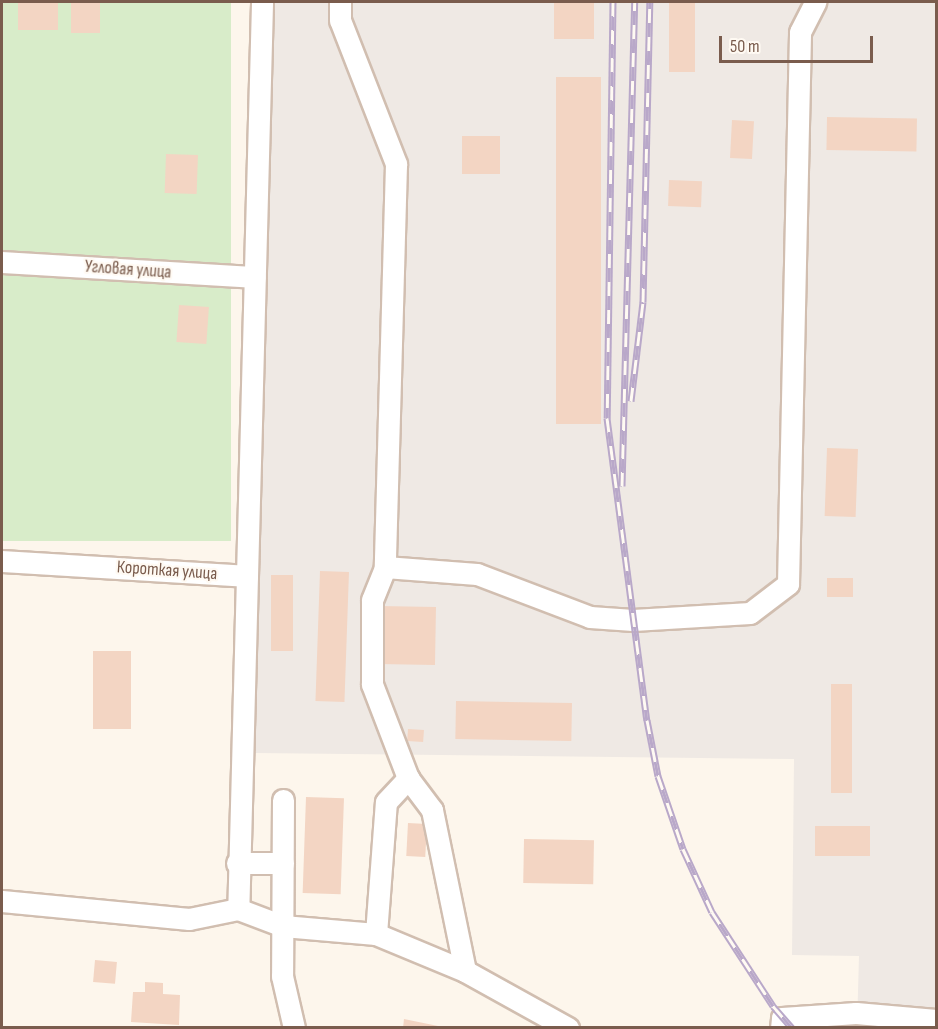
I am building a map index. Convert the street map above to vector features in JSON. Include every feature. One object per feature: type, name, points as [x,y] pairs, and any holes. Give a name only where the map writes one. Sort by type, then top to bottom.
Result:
[{"type":"street","points":[[238,909],[237,863],[262,2]]},
{"type":"street","points":[[340,2],[340,20],[396,164],[385,567],[372,600],[372,684],[408,778],[432,810],[465,970]]},
{"type":"street","points":[[385,567],[477,574],[590,617],[633,620],[750,612],[788,584],[800,32],[815,2]]},
{"type":"street","name":"Угловая улица","points":[[2,262],[255,277]]},
{"type":"street","name":"Короткая улица","points":[[2,561],[247,576]]},
{"type":"street","points":[[376,934],[386,802],[408,778]]},
{"type":"street","points":[[283,800],[282,976],[294,1028]]},
{"type":"street","points":[[237,863],[283,863]]},
{"type":"street","points":[[2,901],[189,919],[238,909],[283,926],[376,934],[465,970],[568,1028]]},
{"type":"street","points":[[781,1023],[856,1013],[936,1020]]},
{"type":"shaded area","points":[[264,2],[936,2],[936,1027],[857,1027],[859,956],[792,955],[794,759],[255,753]]},
{"type":"green space","points":[[2,2],[231,2],[231,541],[2,541]]},
{"type":"building","points":[[18,2],[58,2],[58,30],[18,30]]},
{"type":"building","points":[[71,2],[100,2],[100,33],[71,33]]},
{"type":"building","points":[[554,2],[594,2],[594,39],[554,39]]},
{"type":"building","points":[[669,2],[695,2],[695,72],[669,72]]},
{"type":"building","points":[[556,77],[601,77],[601,424],[556,424]]},
{"type":"building","points":[[827,117],[917,119],[916,152],[826,150]]},
{"type":"building","points":[[732,120],[754,121],[752,159],[730,158]]},
{"type":"building","points":[[462,136],[500,136],[500,174],[462,174]]},
{"type":"building","points":[[166,154],[198,155],[197,194],[165,193]]},
{"type":"building","points":[[669,180],[702,181],[701,207],[668,206]]},
{"type":"building","points":[[179,305],[209,307],[206,344],[176,342]]},
{"type":"building","points":[[827,448],[858,449],[856,517],[825,516]]},
{"type":"building","points":[[320,571],[349,572],[344,702],[315,701]]},
{"type":"building","points":[[271,575],[293,575],[293,651],[271,651]]},
{"type":"building","points":[[827,578],[853,578],[853,597],[827,597]]},
{"type":"building","points":[[379,606],[436,607],[435,665],[378,664]]},
{"type":"building","points":[[93,651],[131,651],[131,729],[93,729]]},
{"type":"building","points":[[831,684],[852,684],[852,793],[831,793]]},
{"type":"building","points":[[456,701],[572,703],[571,741],[455,739]]},
{"type":"building","points":[[408,729],[424,730],[423,742],[407,741]]},
{"type":"building","points":[[306,797],[344,798],[341,894],[303,893]]},
{"type":"building","points":[[408,823],[427,824],[425,857],[406,856]]},
{"type":"building","points":[[815,826],[870,826],[870,856],[815,856]]},
{"type":"building","points":[[524,839],[594,840],[593,884],[523,883]]},
{"type":"building","points":[[95,960],[117,962],[115,984],[93,982]]},
{"type":"building","points":[[145,982],[163,983],[163,994],[180,995],[179,1025],[131,1022],[133,992],[145,992]]},
{"type":"building","points":[[404,1019],[438,1026],[438,1028],[403,1028]]},
{"type":"railway","points":[[613,2],[607,418],[647,720],[658,776],[683,849],[712,912],[773,1006],[792,1028]]},
{"type":"railway","points":[[622,486],[635,2]]},
{"type":"railway","points":[[631,401],[643,302],[650,2]]}]
